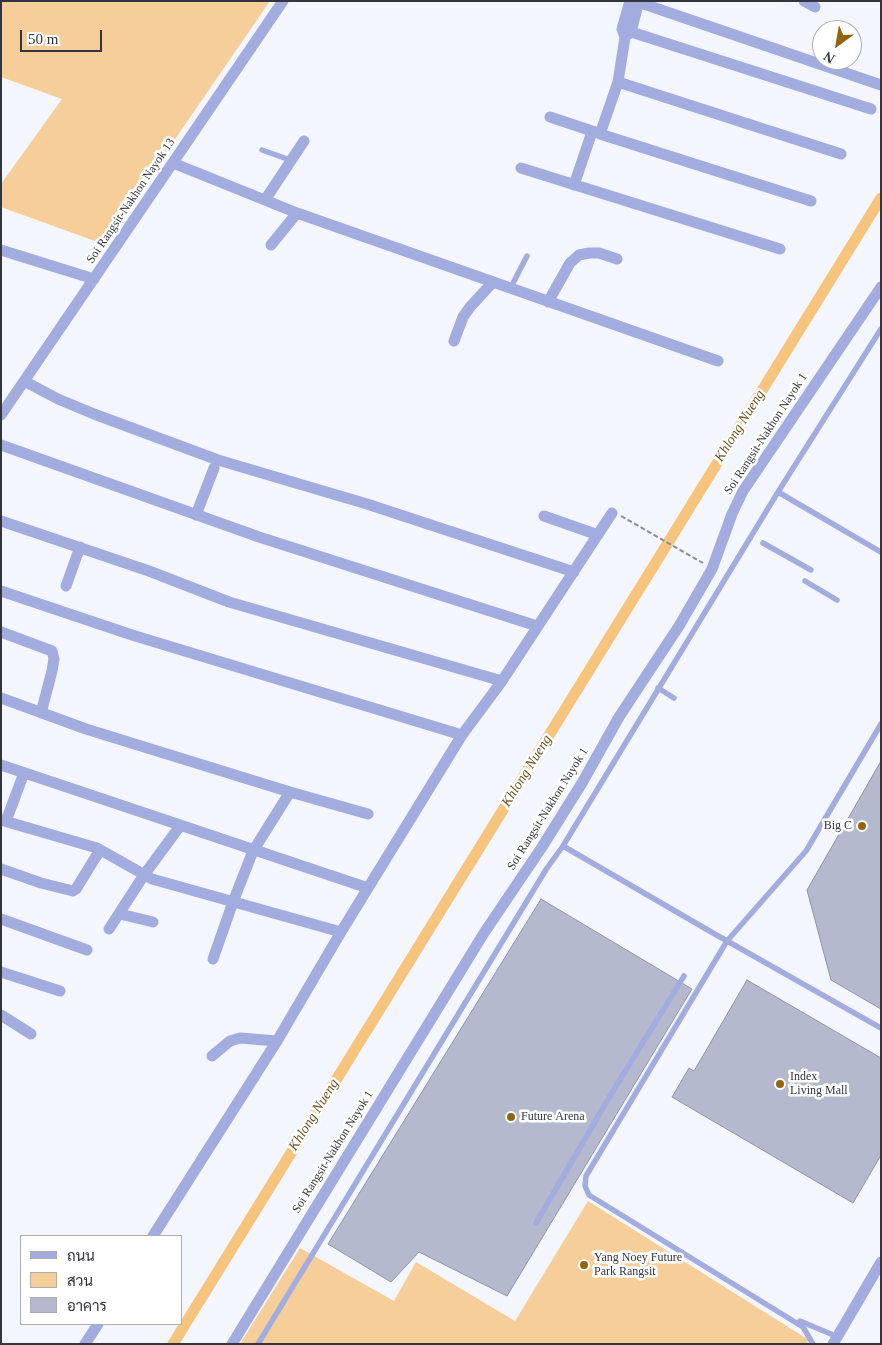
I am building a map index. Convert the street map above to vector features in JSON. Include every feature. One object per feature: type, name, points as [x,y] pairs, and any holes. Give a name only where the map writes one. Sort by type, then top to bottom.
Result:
[{"type":"street","name":"Soi Rangsit-Nakhon Nayok 13","points":[[1,415],[283,1]]},
{"type":"street","points":[[804,1],[815,7]]},
{"type":"street","points":[[574,185],[618,82],[626,33],[636,2],[881,84]]},
{"type":"street","points":[[626,33],[870,109]]},
{"type":"street","points":[[618,82],[841,154]]},
{"type":"street","points":[[550,117],[810,202]]},
{"type":"street","points":[[265,200],[304,141]]},
{"type":"street","points":[[172,163],[297,213],[718,361]]},
{"type":"street","points":[[521,168],[780,249]]},
{"type":"street","points":[[272,245],[297,213]]},
{"type":"street","points":[[1,250],[94,279]]},
{"type":"street","points":[[548,302],[570,263],[579,255],[599,253],[617,259]]},
{"type":"street","points":[[454,341],[466,312],[493,282]]},
{"type":"street","name":"Soi Rangsit-Nakhon Nayok 1","points":[[232,1344],[267,1284],[484,933],[542,847],[582,783],[619,717],[679,626],[712,569],[732,514],[743,491],[881,287]]},
{"type":"street","points":[[24,381],[58,399],[94,414],[218,460],[367,504],[574,572]]},
{"type":"street","points":[[1,445],[259,538],[537,626]]},
{"type":"street","points":[[196,515],[214,468]]},
{"type":"street","points":[[154,1235],[277,1041],[341,932],[462,735],[502,680],[612,513]]},
{"type":"street","points":[[544,516],[598,535]]},
{"type":"street","points":[[1,521],[149,571],[229,602],[502,680]]},
{"type":"street","points":[[66,586],[80,547]]},
{"type":"street","points":[[1,590],[132,635],[462,735]]},
{"type":"street","points":[[1,632],[52,652],[54,659],[52,671],[41,713]]},
{"type":"street","points":[[1,698],[86,729],[368,814]]},
{"type":"street","points":[[1,765],[368,888]]},
{"type":"street","points":[[24,773],[4,820],[100,850],[144,875],[341,932]]},
{"type":"street","points":[[213,959],[232,902],[253,850],[290,792]]},
{"type":"street","points":[[109,929],[144,875],[180,826]]},
{"type":"street","points":[[1,869],[41,883],[73,891],[100,850]]},
{"type":"street","points":[[120,914],[152,922]]},
{"type":"street","points":[[1,919],[87,950]]},
{"type":"street","points":[[1,972],[60,991]]},
{"type":"street","points":[[1,1015],[31,1034]]},
{"type":"street","points":[[212,1056],[230,1041],[240,1038],[277,1041]]},
{"type":"street","points":[[835,1340],[881,1262]]},
{"type":"street","points":[[85,1344],[97,1325]]},
{"type":"lane","points":[[262,150],[290,160]]},
{"type":"lane","points":[[510,289],[527,256]]},
{"type":"lane","points":[[258,1344],[547,868],[563,846],[778,492],[881,329]]},
{"type":"lane","points":[[778,492],[881,552]]},
{"type":"lane","points":[[763,543],[811,570]]},
{"type":"lane","points":[[805,581],[837,600]]},
{"type":"lane","points":[[658,688],[674,698]]},
{"type":"lane","points":[[813,1344],[803,1326],[589,1195],[585,1186],[586,1176],[727,942],[806,851],[881,724]]},
{"type":"lane","points":[[563,846],[727,942],[881,1028]]},
{"type":"lane","points":[[536,1223],[610,1096],[684,976]]},
{"type":"lane","points":[[782,1314],[835,1340]]},
{"type":"path","points":[[624,516],[702,562]]},
{"type":"green space","points":[[1,1],[270,1],[103,244],[1,207],[1,184],[62,99],[1,77]]},
{"type":"green space","points":[[588,1201],[809,1340],[806,1344],[240,1344],[300,1248],[394,1301],[416,1262],[515,1321]]},
{"type":"building","name":"Big C","points":[[881,761],[881,1009],[831,980],[807,890]]},
{"type":"building","name":"Future Arena","points":[[541,899],[692,989],[507,1296],[419,1252],[391,1282],[328,1244]]},
{"type":"building","name":"Index Living Mall","points":[[747,980],[881,1058],[881,1155],[853,1203],[672,1097],[689,1068],[694,1071]]},
{"type":"waterway","name":"Khlong Nueng","points":[[173,1344],[881,198]]},
{"type":"place","name":"Big C","points":[[862,826]]},
{"type":"place","name":"Index Living Mall","points":[[780,1084]]},
{"type":"place","name":"Future Arena","points":[[511,1117]]},
{"type":"place","name":"Yang Noey Future Park Rangsit","points":[[584,1265]]}]
